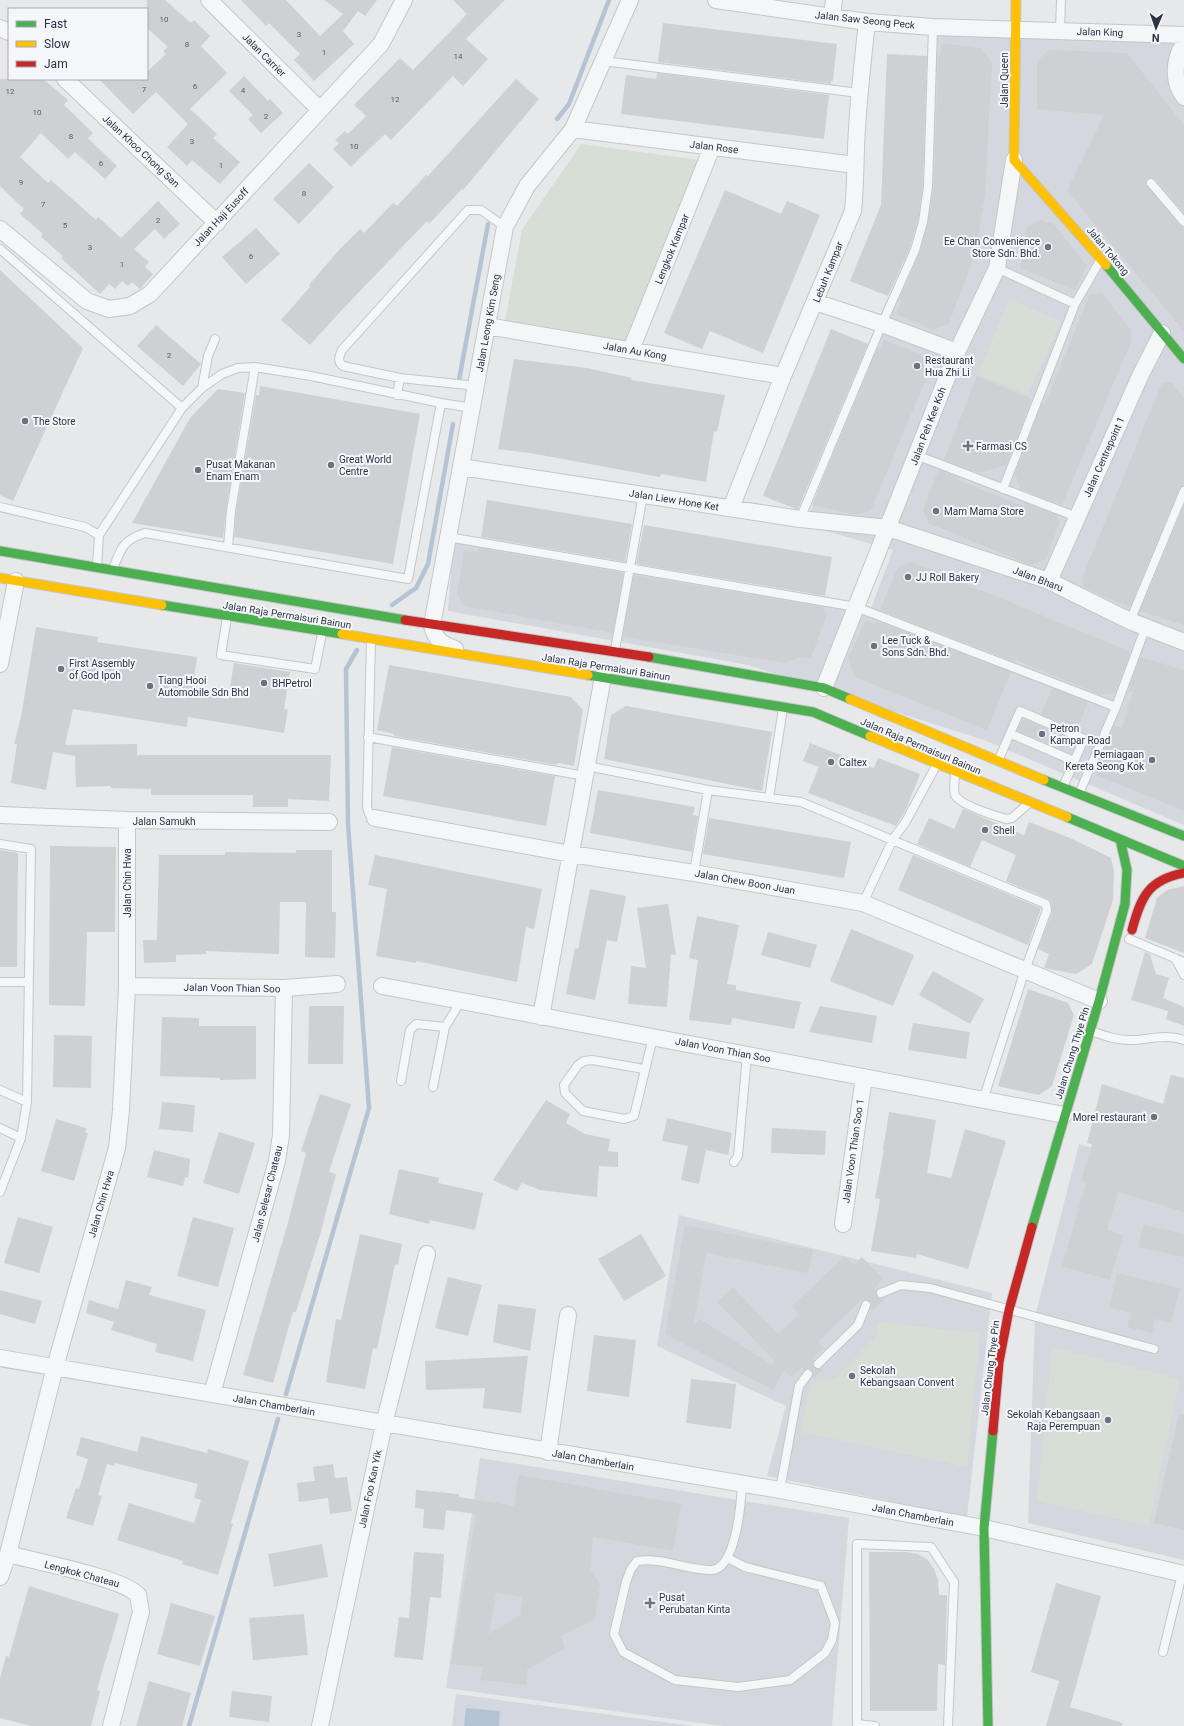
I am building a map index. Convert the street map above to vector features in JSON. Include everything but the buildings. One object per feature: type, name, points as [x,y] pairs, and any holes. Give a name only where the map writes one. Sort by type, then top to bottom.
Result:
[{"type":"main road","name":"Jalan Queen","points":[[1014,160],[1016,0]]},
{"type":"main road","name":"Jalan Tokong","points":[[1014,160],[1101,259],[1184,359]]},
{"type":"main road","name":"Jalan Raja Permaisuri Bainun","points":[[0,551],[432,625],[615,651],[824,688],[998,761],[1184,836]]},
{"type":"main road","name":"Jalan Raja Permaisuri Bainun","points":[[0,578],[227,617],[813,712],[954,772],[1184,866]]},
{"type":"main road","name":"Jalan Chung Thye Pin","points":[[988,1726],[984,1528],[999,1362],[1009,1310],[1064,1115],[1099,1001],[1126,898],[1127,870],[1120,839]]},
{"type":"main road","points":[[1128,942],[1138,908],[1148,890],[1160,878],[1170,874],[1184,873]]},
{"type":"main road","name":"Jalan Chung Thye Pin","points":[[1099,1001],[1116,978]]},
{"type":"street","name":"Jalan Carrier","points":[[209,0],[320,110]]},
{"type":"street","name":"Jalan Haji Eusoff","points":[[0,229],[87,301],[109,309],[130,306],[150,294],[381,44],[404,0]]},
{"type":"street","name":"Jalan Leong Kim Seng","points":[[432,625],[505,227],[527,186],[573,129],[630,0]]},
{"type":"street","name":"Jalan Saw Seong Peck","points":[[716,0],[867,22],[933,27],[1015,29]]},
{"type":"street","points":[[832,17],[834,0]]},
{"type":"street","name":"Lebuh Kampar","points":[[731,508],[783,376],[853,211],[856,188],[855,165],[859,93],[867,22]]},
{"type":"street","name":"Jalan King","points":[[1015,29],[1184,35]]},
{"type":"street","points":[[1184,44],[1178,53],[1175,76],[1184,97]]},
{"type":"street","name":"Jalan Khoo Chong San","points":[[66,80],[217,223]]},
{"type":"street","name":"Jalan Rose","points":[[573,129],[855,165]]},
{"type":"street","name":"Lengkok Kampar","points":[[631,350],[712,147]]},
{"type":"street","name":"Jalan Peh Kee Koh","points":[[824,688],[956,352],[997,268],[1014,160]]},
{"type":"street","points":[[815,302],[882,324],[956,352]]},
{"type":"street","name":"Jalan Au Kong","points":[[487,326],[783,376]]},
{"type":"street","name":"Jalan Centrepoint 1","points":[[1049,581],[1141,374],[1162,333]]},
{"type":"street","name":"Jalan Liew Hone Ket","points":[[461,467],[800,519],[888,528]]},
{"type":"street","name":"Jalan Bharu","points":[[888,528],[1049,581],[1130,621],[1184,642]]},
{"type":"street","points":[[0,664],[16,581]]},
{"type":"street","points":[[432,625],[436,638],[442,644],[470,656]]},
{"type":"street","points":[[541,1016],[603,678]]},
{"type":"street","name":"Jalan Samukh","points":[[0,815],[127,820],[328,822]]},
{"type":"street","name":"Jalan Chew Boon Juan","points":[[375,818],[571,854],[694,873],[863,903],[1099,1001]]},
{"type":"street","name":"Jalan Chin Hwa","points":[[0,1577],[8,1554],[55,1368],[117,1148],[121,1110],[128,986],[127,820]]},
{"type":"street","name":"Jalan Voon Thian Soo","points":[[128,986],[284,988],[337,984]]},
{"type":"street","name":"Jalan Voon Thian Soo","points":[[382,986],[1064,1115]]},
{"type":"street","name":"Jalan Selesar Chateau","points":[[212,1394],[277,1161],[280,1142],[284,988]]},
{"type":"street","name":"Jalan Voon Thian Soo 1","points":[[843,1224],[864,1077]]},
{"type":"street","name":"Jalan Foo Kan Yik","points":[[320,1726],[384,1424],[427,1254]]},
{"type":"street","points":[[548,1452],[568,1315]]},
{"type":"street","name":"Jalan Chamberlain","points":[[0,1358],[742,1485],[780,1490],[984,1528],[1183,1574]]},
{"type":"street","name":"Lengkok Chateau","points":[[8,1554],[110,1580],[128,1586],[138,1595],[141,1612],[111,1726]]},
{"type":"lane","points":[[1060,30],[1061,0]]},
{"type":"lane","points":[[800,519],[882,324],[915,250],[923,222],[928,187],[933,27]]},
{"type":"lane","points":[[603,61],[859,93]]},
{"type":"lane","points":[[1151,183],[1184,222]]},
{"type":"lane","points":[[477,386],[400,378],[343,366],[339,362],[338,358],[342,350],[468,210],[481,210],[505,227]]},
{"type":"lane","points":[[0,249],[182,408]]},
{"type":"lane","points":[[1002,489],[1075,304],[1101,259]]},
{"type":"lane","points":[[997,268],[1075,304]]},
{"type":"lane","points":[[202,388],[208,356],[215,339]]},
{"type":"lane","points":[[228,547],[232,510],[255,367]]},
{"type":"lane","points":[[97,568],[99,535],[182,408],[202,388],[222,374],[238,368],[255,367],[311,376],[397,395],[472,408]]},
{"type":"lane","points":[[397,395],[400,378]]},
{"type":"lane","points":[[112,571],[122,546],[132,537],[145,533],[408,579],[441,403]]},
{"type":"lane","points":[[916,455],[1077,517]]},
{"type":"lane","points":[[1130,621],[1184,491]]},
{"type":"lane","points":[[615,651],[643,495]]},
{"type":"lane","points":[[0,507],[85,527],[99,535]]},
{"type":"lane","points":[[448,537],[856,607],[1116,707]]},
{"type":"lane","points":[[227,617],[221,655],[315,669],[322,632]]},
{"type":"lane","points":[[1079,794],[1116,707],[1146,626]]},
{"type":"lane","points":[[371,640],[367,807],[369,814],[375,818]]},
{"type":"lane","points":[[769,798],[783,707]]},
{"type":"lane","points":[[998,761],[1020,711],[1084,739],[1063,787]]},
{"type":"lane","points":[[1010,734],[1074,761]]},
{"type":"lane","points":[[368,738],[708,790],[800,802],[893,839],[1046,904],[1047,910],[1025,970],[982,1100]]},
{"type":"lane","points":[[863,903],[893,839],[904,823],[937,764]]},
{"type":"lane","points":[[954,772],[955,794],[958,800],[966,804],[1006,819],[1012,818],[1030,802]]},
{"type":"lane","points":[[694,873],[708,790]]},
{"type":"lane","points":[[0,844],[32,849],[27,1102],[21,1138],[0,1192]]},
{"type":"lane","points":[[1128,942],[1184,962]]},
{"type":"lane","points":[[1175,958],[1184,975]]},
{"type":"lane","points":[[0,982],[30,982]]},
{"type":"lane","points":[[433,1087],[445,1027],[462,1001]]},
{"type":"lane","points":[[401,1081],[412,1026],[416,1024],[445,1027]]},
{"type":"lane","points":[[1090,1031],[1115,1039],[1134,1040],[1158,1037],[1184,1040]]},
{"type":"lane","points":[[644,1069],[592,1060],[584,1061],[578,1065],[564,1085],[565,1093],[583,1111],[624,1119],[634,1116],[644,1069],[653,1037]]},
{"type":"lane","points":[[734,1162],[738,1156],[747,1055]]},
{"type":"lane","points":[[0,1090],[27,1102]]},
{"type":"lane","points":[[0,1128],[21,1138]]},
{"type":"lane","points":[[880,1293],[900,1285],[930,1288],[1154,1349]]},
{"type":"lane","points":[[818,1364],[858,1326],[866,1305]]},
{"type":"lane","points":[[780,1490],[799,1386],[808,1374]]},
{"type":"lane","points":[[728,1558],[745,1566],[820,1586],[835,1623],[832,1640],[824,1653],[790,1680],[738,1687],[675,1680],[623,1652],[614,1634],[626,1582],[631,1569],[637,1561],[655,1560],[712,1570],[722,1565],[728,1558],[739,1522],[742,1485]]},
{"type":"lane","points":[[875,1726],[857,1724],[857,1544],[931,1546],[954,1582],[948,1726]]},
{"type":"lane","points":[[1163,1652],[1183,1574]]},
{"type":"shaded area","points":[[932,28],[1184,35],[1184,70],[1180,93],[1184,98],[1184,825],[984,740],[748,665],[448,611],[454,534],[870,611],[893,550],[805,525],[925,212]]},
{"type":"shaded area","points":[[581,144],[699,160],[628,342],[505,321],[522,230]]},
{"type":"shaded area","points":[[1009,299],[1061,321],[1028,395],[978,374]]},
{"type":"shaded area","name":"Sekolah Kebangsaan Raja Perempuan","points":[[1079,1144],[1184,1176],[1184,1560],[1028,1523],[1035,1317]]},
{"type":"shaded area","name":"Sekolah Kebangsaan Convent","points":[[679,1215],[992,1293],[967,1517],[767,1476],[786,1406],[657,1346]]},
{"type":"shaded area","points":[[878,1322],[980,1333],[967,1467],[801,1432],[811,1382],[836,1378],[877,1335]]},
{"type":"shaded area","points":[[1052,1347],[1180,1379],[1149,1526],[1037,1501]]},
{"type":"shaded area","name":"Pusat Perubatan Kinta","points":[[480,1458],[849,1518],[832,1726],[723,1726],[446,1688]]},
{"type":"shaded area","points":[[456,1694],[693,1726],[452,1726]]},
{"type":"water","points":[[466,1708],[500,1711],[499,1726],[464,1726]]},
{"type":"waterway","points":[[557,119],[569,104],[609,0]]},
{"type":"waterway","points":[[459,380],[488,224]]},
{"type":"waterway","points":[[392,605],[416,588],[428,564],[453,424]]},
{"type":"waterway","points":[[286,1394],[369,1108],[348,824],[346,669],[357,650]]},
{"type":"waterway","points":[[189,1726],[278,1419]]},
{"type":"traffic: fast","points":[[1106,265],[1184,359]]},
{"type":"traffic: fast","points":[[0,551],[405,620]]},
{"type":"traffic: fast","points":[[162,605],[342,634]]},
{"type":"traffic: fast","points":[[649,657],[824,688],[850,699]]},
{"type":"traffic: fast","points":[[588,675],[813,712],[870,736]]},
{"type":"traffic: fast","points":[[1044,780],[1184,836]]},
{"type":"traffic: fast","points":[[1067,817],[1184,866]]},
{"type":"traffic: fast","points":[[1032,1227],[1099,1001],[1125,904],[1127,870],[1120,839]]},
{"type":"traffic: fast","points":[[988,1726],[984,1528],[993,1431]]},
{"type":"traffic: slow","points":[[1016,0],[1014,160],[1106,265]]},
{"type":"traffic: slow","points":[[0,578],[162,605]]},
{"type":"traffic: slow","points":[[342,634],[588,675]]},
{"type":"traffic: slow","points":[[850,699],[1044,780]]},
{"type":"traffic: slow","points":[[870,736],[1067,817]]},
{"type":"traffic: jam","points":[[405,620],[649,657]]},
{"type":"traffic: jam","points":[[1132,930],[1143,899],[1154,885],[1162,880],[1184,873]]},
{"type":"traffic: jam","points":[[993,1431],[999,1362],[1009,1310],[1032,1227]]},
{"type":"place","name":"Ee Chan Convenience Store Sdn. Bhd.","points":[[1048,247]]},
{"type":"place","name":"Restaurant Hua Zhi Li","points":[[917,366]]},
{"type":"place","name":"The Store","points":[[25,421]]},
{"type":"place","name":"Farmasi CS","points":[[968,446]]},
{"type":"place","name":"Great World Centre","points":[[331,465]]},
{"type":"place","name":"Pusat Makanan Enam Enam","points":[[198,470]]},
{"type":"place","name":"Mam Mama Store","points":[[936,511]]},
{"type":"place","name":"JJ Roll Bakery","points":[[908,577]]},
{"type":"place","name":"Lee Tuck & Sons Sdn. Bhd.","points":[[874,646]]},
{"type":"place","name":"First Assembly of God Ipoh","points":[[61,669]]},
{"type":"place","name":"BHPetrol","points":[[264,683]]},
{"type":"place","name":"Tiang Hooi Automobile Sdn Bhd","points":[[150,686]]},
{"type":"place","name":"Petron Kampar Road","points":[[1042,734]]},
{"type":"place","name":"Perniagaan Kereta Seong Kok","points":[[1152,760]]},
{"type":"place","name":"Caltex","points":[[831,762]]},
{"type":"place","name":"Shell","points":[[985,830]]},
{"type":"place","name":"Morel restaurant","points":[[1154,1117]]},
{"type":"place","name":"Sekolah Kebangsaan Convent","points":[[852,1376]]},
{"type":"place","name":"Sekolah Kebangsaan Raja Perempuan","points":[[1108,1420]]},
{"type":"place","name":"Pusat Perubatan Kinta","points":[[650,1603]]}]
